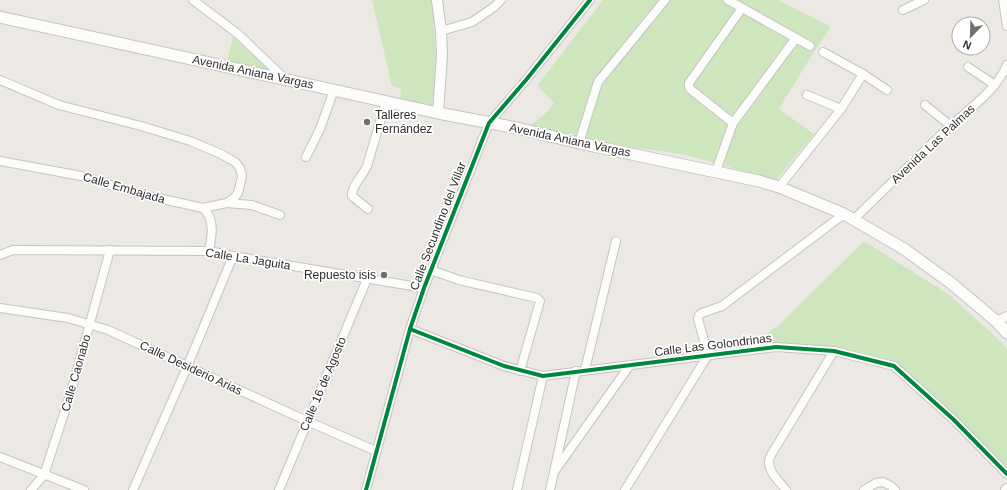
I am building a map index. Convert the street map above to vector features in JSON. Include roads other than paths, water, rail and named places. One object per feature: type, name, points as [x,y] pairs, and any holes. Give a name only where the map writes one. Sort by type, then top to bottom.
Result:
[{"type":"main road","name":"Avenida Aniana Vargas","points":[[0,17],[386,102],[517,128],[578,143],[716,171],[779,187],[849,216],[904,249],[951,283],[1007,332]]},
{"type":"street","points":[[193,0],[238,34],[285,80]]},
{"type":"street","points":[[438,0],[442,55],[438,113]]},
{"type":"street","points":[[441,31],[472,22],[494,7],[501,0]]},
{"type":"street","name":"Calle Secundino del Villar","points":[[366,490],[410,329],[424,288],[488,123],[524,82],[590,0]]},
{"type":"street","points":[[578,143],[598,82],[665,0]]},
{"type":"street","points":[[728,0],[810,46]]},
{"type":"street","points":[[903,10],[924,0]]},
{"type":"street","points":[[1004,1],[1007,26]]},
{"type":"street","points":[[733,123],[690,89],[689,83],[742,8]]},
{"type":"street","points":[[716,171],[733,123],[796,38]]},
{"type":"street","points":[[823,52],[863,74],[887,90]]},
{"type":"street","name":"Avenida Las Palmas","points":[[708,355],[698,319],[702,312],[722,306],[849,216],[984,97],[996,84],[1007,65]]},
{"type":"street","points":[[968,66],[996,84]]},
{"type":"street","points":[[779,187],[841,109],[863,74]]},
{"type":"street","points":[[0,80],[59,105],[141,126],[190,141],[221,154],[235,162],[240,168],[242,176],[238,193],[227,203]]},
{"type":"street","points":[[306,157],[320,129],[334,90]]},
{"type":"street","points":[[808,96],[841,109]]},
{"type":"street","points":[[368,209],[352,196],[352,190],[367,166],[386,102]]},
{"type":"street","points":[[925,105],[951,126]]},
{"type":"street","name":"Calle Embajada","points":[[0,161],[81,176],[144,195],[203,208]]},
{"type":"street","points":[[209,251],[212,237],[211,228],[209,216],[203,208],[227,203],[252,205],[280,215]]},
{"type":"street","points":[[585,370],[616,241]]},
{"type":"street","name":"Calle La Jaguita","points":[[0,255],[13,250],[209,251],[424,288]]},
{"type":"street","name":"Calle Caonabo","points":[[30,490],[44,475],[71,392],[110,250]]},
{"type":"street","points":[[133,490],[234,256]]},
{"type":"street","points":[[431,270],[459,280],[537,298],[540,300],[520,371]]},
{"type":"street","name":"Calle 16 de Agosto","points":[[279,490],[367,279]]},
{"type":"street","name":"Calle Desiderio Arias","points":[[0,308],[68,318],[108,330],[376,452]]},
{"type":"street","points":[[996,321],[1007,316]]},
{"type":"street","name":"Calle Las Golondrinas","points":[[410,329],[504,366],[543,376],[776,347],[834,351],[894,366],[954,420],[1007,474]]},
{"type":"street","points":[[786,490],[770,468],[769,462],[771,455],[834,351]]},
{"type":"street","points":[[625,490],[708,355]]},
{"type":"street","points":[[554,472],[630,365]]},
{"type":"street","points":[[550,490],[576,371]]},
{"type":"street","points":[[517,490],[543,376]]},
{"type":"street","points":[[0,457],[84,490]]},
{"type":"street","points":[[864,490],[883,482],[895,490]]},
{"type":"place","name":"Talleres Fernández","points":[[367,122]]},
{"type":"place","name":"Repuesto isis","points":[[384,275]]}]
